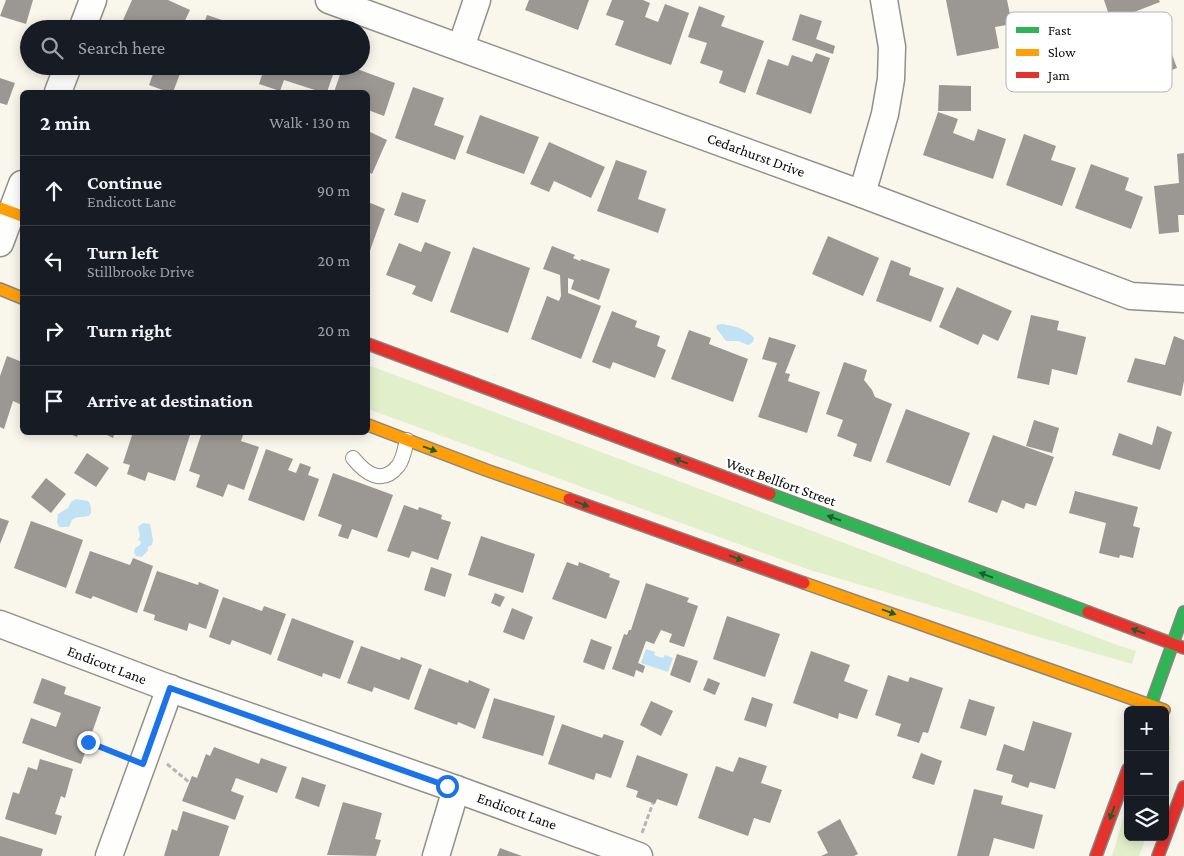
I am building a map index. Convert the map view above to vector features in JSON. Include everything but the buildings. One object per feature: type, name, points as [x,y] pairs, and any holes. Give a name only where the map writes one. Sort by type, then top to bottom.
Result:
[{"type":"main road","points":[[0,289],[20,297]]},
{"type":"main road","name":"West Bellfort Street","points":[[370,345],[1184,648]]},
{"type":"main road","points":[[370,426],[1147,706]]},
{"type":"main road","points":[[1150,706],[1184,612]]},
{"type":"main road","points":[[1096,856],[1124,780]]},
{"type":"main road","points":[[1158,856],[1184,787]]},
{"type":"street","points":[[85,20],[93,0]]},
{"type":"street","name":"Cedarhurst Drive","points":[[329,0],[862,194],[1130,296],[1184,299]]},
{"type":"street","points":[[461,47],[477,0]]},
{"type":"street","points":[[862,194],[885,114],[891,79],[892,47],[884,0]]},
{"type":"street","points":[[59,90],[65,75]]},
{"type":"street","points":[[0,243],[20,189]]},
{"type":"street","name":"Endicott Lane","points":[[0,624],[170,688],[636,855]]},
{"type":"street","points":[[109,856],[170,688]]},
{"type":"street","points":[[436,856],[456,789]]},
{"type":"lane","points":[[353,458],[362,469],[380,477],[390,473],[399,465],[407,440]]},
{"type":"path","points":[[88,742],[143,764]]},
{"type":"path","points":[[636,855],[653,803]]},
{"type":"green space","points":[[370,366],[1136,651],[1132,664],[810,570],[370,410]]},
{"type":"green space","points":[[1171,735],[1169,758],[1169,751],[1169,737]]},
{"type":"green space","points":[[1124,816],[1124,841],[1145,841],[1139,856],[1112,856]]},
{"type":"water","points":[[722,324],[743,330],[754,338],[753,342],[748,345],[738,341],[726,341],[716,328],[717,325]]},
{"type":"water","points":[[76,499],[89,502],[91,508],[90,515],[75,518],[69,527],[59,527],[57,522],[58,514],[68,508],[71,502]]},
{"type":"water","points":[[143,523],[150,524],[153,540],[152,545],[148,547],[148,550],[142,557],[136,556],[134,552],[141,542],[138,540],[140,536],[138,527]]},
{"type":"water","points":[[646,649],[655,652],[654,655],[663,658],[665,655],[673,658],[668,672],[641,663]]},
{"type":"traffic: fast","points":[[770,494],[1088,612]]},
{"type":"traffic: fast","points":[[1150,706],[1184,612]]},
{"type":"traffic: slow","points":[[0,208],[20,215]]},
{"type":"traffic: slow","points":[[0,289],[20,297]]},
{"type":"traffic: slow","points":[[370,426],[569,499]]},
{"type":"traffic: slow","points":[[804,583],[1153,706]]},
{"type":"traffic: jam","points":[[370,345],[770,494]]},
{"type":"traffic: jam","points":[[569,499],[804,583]]},
{"type":"traffic: jam","points":[[1088,612],[1184,648]]},
{"type":"traffic: jam","points":[[1096,856],[1124,780]]},
{"type":"traffic: jam","points":[[1158,856],[1184,787]]},
{"type":"route","points":[[88,742],[143,764],[170,688],[447,786]]}]
